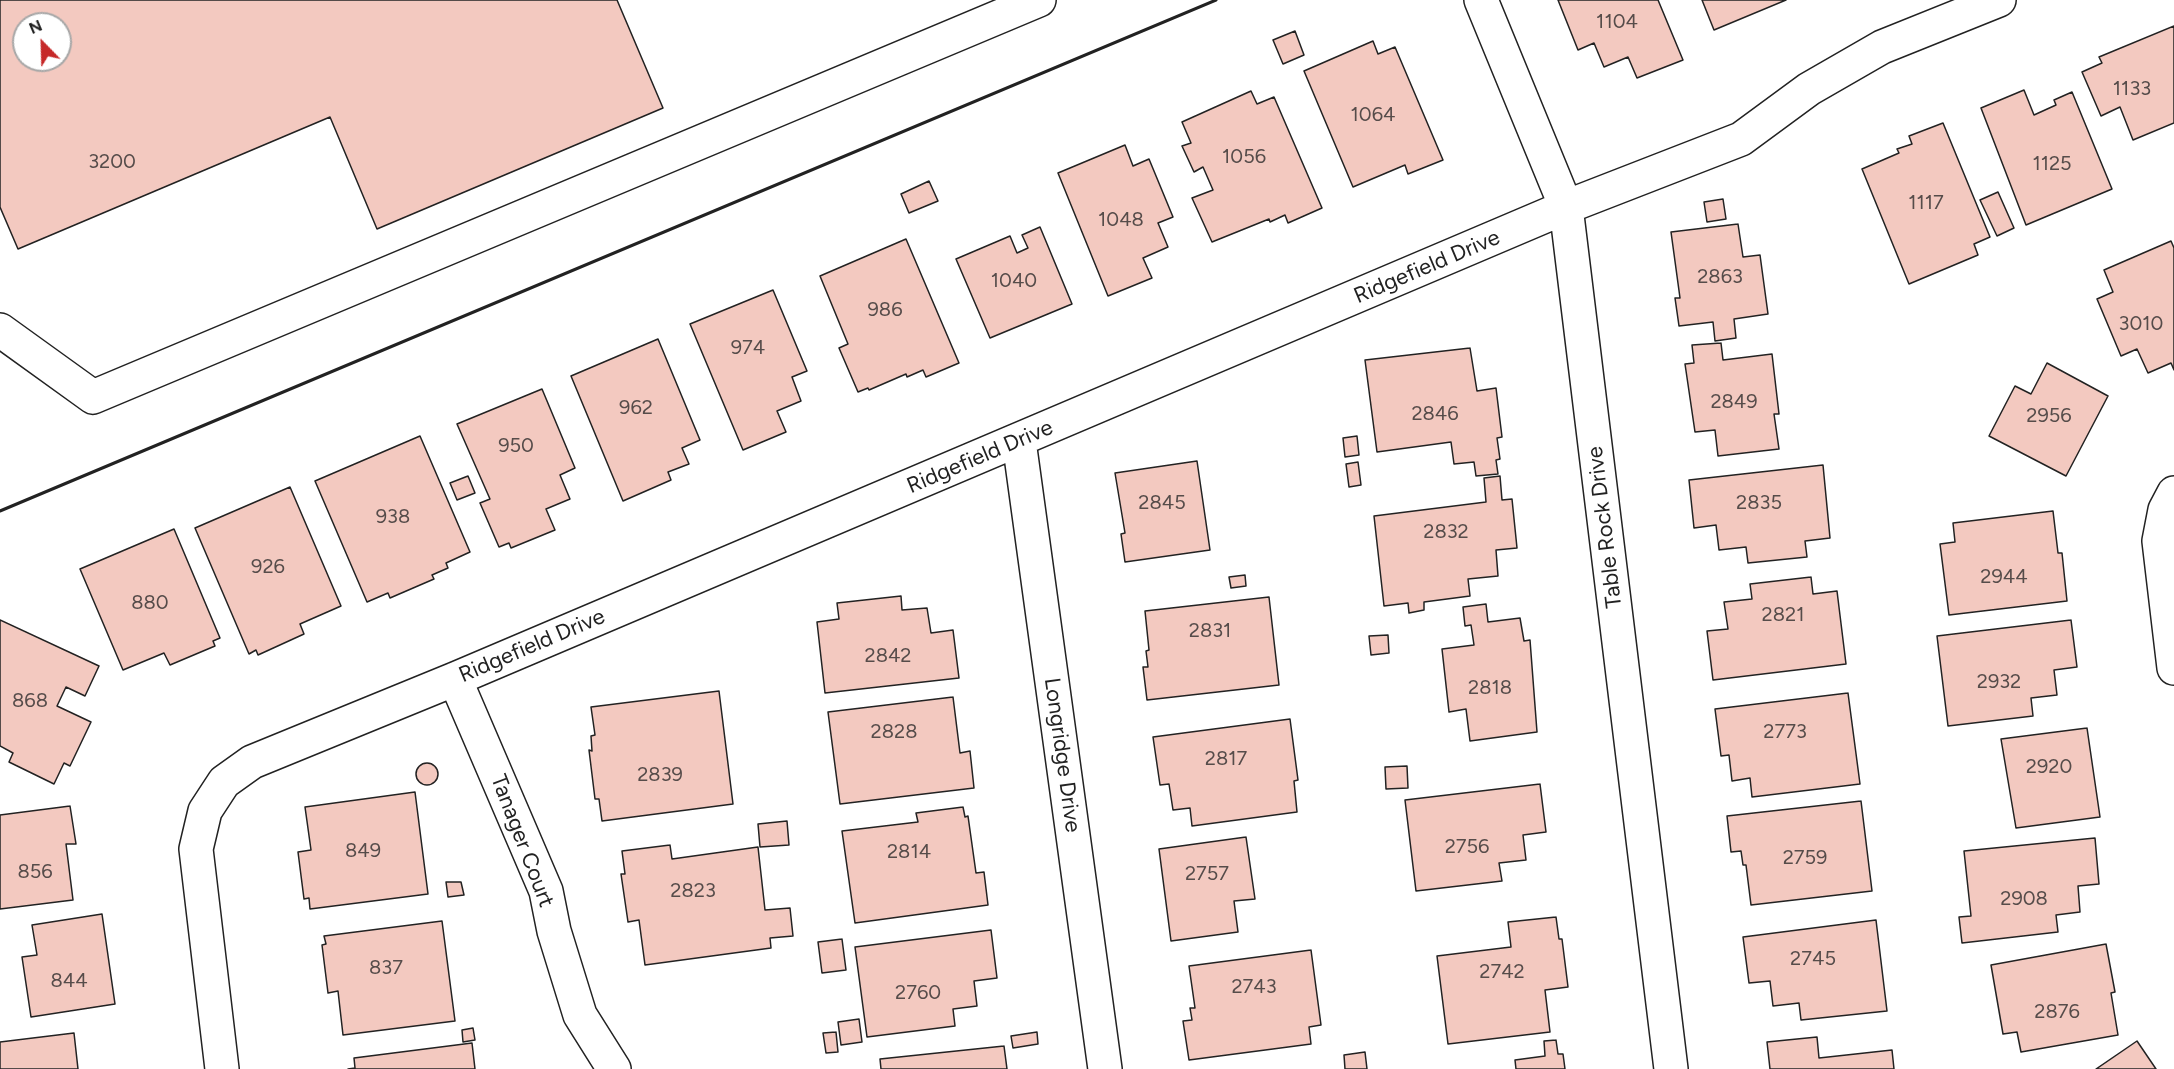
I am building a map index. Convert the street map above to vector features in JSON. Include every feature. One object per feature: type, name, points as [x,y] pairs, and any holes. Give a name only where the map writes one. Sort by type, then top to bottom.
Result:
[{"type":"street","points":[[0,330],[93,397],[1039,0]]},
{"type":"street","name":"Table Rock Drive","points":[[1481,0],[1566,207],[1671,1069]]},
{"type":"street","name":"Ridgefield Drive","points":[[222,1069],[196,849],[205,812],[224,782],[252,762],[455,679],[1019,441],[1566,207],[1741,139],[1809,89],[1882,47],[1999,0]]},
{"type":"street","name":"Longridge Drive","points":[[1019,441],[1105,1069]]},
{"type":"street","points":[[2174,493],[2165,510],[2159,541],[2174,668]]},
{"type":"street","name":"Tanager Court","points":[[455,679],[546,891],[554,931],[580,1015],[614,1069]]},
{"type":"building","points":[[0,0],[617,0],[663,108],[377,229],[330,117],[18,249],[0,207]]},
{"type":"building","points":[[1558,0],[1658,0],[1683,60],[1637,78],[1628,57],[1604,67],[1594,43],[1578,50]]},
{"type":"building","points":[[1702,0],[1786,0],[1714,30]]},
{"type":"building","points":[[2174,26],[2174,123],[2133,140],[2120,107],[2101,116],[2082,72],[2102,63],[2099,57]]},
{"type":"building","points":[[1295,31],[1304,55],[1283,64],[1273,40]]},
{"type":"building","points":[[1373,41],[1378,54],[1395,47],[1443,160],[1408,174],[1405,165],[1353,187],[1304,71]]},
{"type":"building","points":[[2024,90],[2034,115],[2056,105],[2054,100],[2072,92],[2112,189],[2026,225],[1981,108]]},
{"type":"building","points":[[1251,91],[1257,104],[1274,97],[1322,208],[1288,223],[1285,215],[1270,222],[1269,219],[1212,242],[1192,198],[1213,190],[1203,167],[1194,172],[1182,146],[1191,143],[1182,122]]},
{"type":"building","points":[[1943,123],[1990,237],[1974,244],[1978,255],[1909,284],[1862,169],[1899,153],[1897,149],[1912,144],[1909,136]]},
{"type":"building","points":[[1125,145],[1133,166],[1149,159],[1173,217],[1158,223],[1168,247],[1143,258],[1152,278],[1108,296],[1058,173]]},
{"type":"building","points":[[929,181],[938,201],[909,213],[901,194]]},
{"type":"building","points":[[1998,192],[2014,228],[1997,236],[1980,200]]},
{"type":"building","points":[[1723,199],[1726,219],[1707,222],[1704,202]]},
{"type":"building","points":[[1738,224],[1743,257],[1760,255],[1768,314],[1734,319],[1736,338],[1715,341],[1713,322],[1679,326],[1675,298],[1680,298],[1671,232]]},
{"type":"building","points":[[1040,227],[1072,304],[990,338],[956,259],[1010,236],[1017,253],[1028,248],[1022,235]]},
{"type":"building","points":[[906,239],[959,363],[926,377],[923,370],[858,392],[839,348],[848,344],[820,276]]},
{"type":"building","points":[[2171,241],[2174,248],[2174,370],[2171,363],[2148,373],[2137,349],[2121,356],[2097,299],[2113,292],[2104,270]]},
{"type":"building","points":[[773,290],[807,371],[792,377],[801,401],[777,411],[786,432],[743,450],[690,324]]},
{"type":"building","points":[[658,339],[700,440],[682,448],[689,464],[668,472],[671,480],[623,501],[571,376]]},
{"type":"building","points":[[1721,343],[1723,360],[1772,354],[1779,414],[1774,414],[1779,449],[1718,456],[1715,430],[1695,432],[1685,364],[1694,363],[1692,345]]},
{"type":"building","points":[[1470,348],[1477,391],[1496,388],[1502,437],[1497,438],[1500,459],[1496,460],[1498,474],[1476,476],[1474,462],[1454,464],[1451,442],[1377,452],[1365,360]]},
{"type":"building","points":[[2047,363],[2108,396],[2066,476],[1989,436],[2015,386],[2031,394]]},
{"type":"building","points":[[542,389],[575,468],[560,475],[570,499],[546,509],[555,530],[511,548],[509,543],[499,547],[480,503],[490,499],[457,424]]},
{"type":"building","points":[[420,436],[470,552],[446,563],[448,568],[432,575],[434,579],[390,598],[388,593],[367,602],[315,481]]},
{"type":"building","points":[[1357,436],[1359,455],[1345,457],[1343,438]]},
{"type":"building","points":[[1197,461],[1210,550],[1125,562],[1121,534],[1125,533],[1115,473]]},
{"type":"building","points":[[1358,462],[1361,485],[1349,487],[1346,464]]},
{"type":"building","points":[[1823,465],[1830,538],[1805,541],[1807,557],[1748,563],[1746,547],[1719,550],[1716,525],[1694,528],[1689,480]]},
{"type":"building","points":[[468,476],[475,493],[457,500],[450,483]]},
{"type":"building","points":[[1500,476],[1502,500],[1512,499],[1517,548],[1496,550],[1498,576],[1468,579],[1470,596],[1424,602],[1424,610],[1409,613],[1408,603],[1384,606],[1374,516],[1486,502],[1484,478]]},
{"type":"building","points":[[290,487],[341,606],[300,624],[304,634],[258,655],[256,650],[249,654],[195,528]]},
{"type":"building","points":[[2053,511],[2058,553],[2062,553],[2067,601],[1949,615],[1940,544],[1955,542],[1953,523]]},
{"type":"building","points":[[174,529],[220,638],[213,641],[215,646],[170,665],[164,653],[123,670],[80,569]]},
{"type":"building","points":[[1245,575],[1246,586],[1231,588],[1229,577]]},
{"type":"building","points":[[1811,577],[1813,594],[1837,591],[1846,664],[1713,680],[1707,631],[1728,629],[1724,602],[1752,599],[1750,584]]},
{"type":"building","points":[[901,596],[902,610],[927,608],[931,633],[953,630],[959,678],[825,693],[817,622],[839,619],[837,603]]},
{"type":"building","points":[[1269,597],[1279,685],[1147,700],[1143,667],[1148,667],[1146,651],[1149,650],[1145,611]]},
{"type":"building","points":[[1486,604],[1488,622],[1520,618],[1524,641],[1530,640],[1537,732],[1470,741],[1466,709],[1449,712],[1442,649],[1474,645],[1471,625],[1465,626],[1463,607]]},
{"type":"building","points":[[0,620],[99,666],[85,696],[66,687],[57,706],[91,722],[70,766],[64,763],[54,784],[9,762],[13,753],[0,746]]},
{"type":"building","points":[[2071,620],[2077,667],[2054,670],[2057,695],[2031,698],[2033,716],[1948,726],[1937,636]]},
{"type":"building","points":[[1388,635],[1389,653],[1371,655],[1369,636]]},
{"type":"building","points":[[719,691],[733,804],[602,821],[599,799],[595,799],[589,750],[592,751],[591,736],[595,735],[591,707]]},
{"type":"building","points":[[1848,693],[1860,784],[1752,797],[1750,778],[1732,781],[1729,755],[1721,756],[1715,709]]},
{"type":"building","points":[[953,697],[960,753],[970,751],[974,788],[840,804],[828,712]]},
{"type":"building","points":[[1290,719],[1298,780],[1294,781],[1297,812],[1192,826],[1190,808],[1173,810],[1169,784],[1160,785],[1153,737]]},
{"type":"building","points":[[2087,728],[2100,817],[2016,828],[2001,739]]},
{"type":"building","points":[[427,763],[435,766],[438,774],[435,782],[427,785],[419,782],[416,774],[419,766]]},
{"type":"building","points":[[1407,766],[1408,788],[1386,789],[1385,767]]},
{"type":"building","points":[[1540,784],[1546,832],[1523,835],[1526,860],[1499,863],[1502,881],[1416,891],[1405,800]]},
{"type":"building","points":[[415,792],[428,894],[310,909],[309,898],[304,899],[298,852],[311,850],[305,807]]},
{"type":"building","points":[[1861,801],[1872,891],[1751,905],[1746,865],[1743,865],[1741,851],[1731,852],[1727,816]]},
{"type":"building","points":[[70,806],[76,844],[66,844],[73,900],[0,909],[0,815]]},
{"type":"building","points":[[963,807],[965,817],[968,816],[976,873],[984,872],[988,905],[855,923],[842,831],[918,822],[916,813]]},
{"type":"building","points":[[787,821],[789,845],[760,847],[758,824]]},
{"type":"building","points":[[1246,837],[1255,899],[1234,901],[1238,932],[1171,941],[1159,849]]},
{"type":"building","points":[[2095,838],[2099,884],[2078,886],[2080,912],[2056,915],[2058,932],[1962,943],[1959,917],[1971,916],[1964,851]]},
{"type":"building","points":[[670,845],[672,859],[758,847],[765,910],[790,908],[793,936],[770,938],[771,948],[645,965],[639,920],[628,922],[621,874],[625,874],[622,851]]},
{"type":"building","points":[[446,882],[461,882],[464,895],[448,897]]},
{"type":"building","points":[[102,914],[115,1004],[31,1017],[22,957],[37,955],[32,925]]},
{"type":"building","points":[[1556,917],[1559,939],[1562,939],[1568,987],[1545,990],[1550,1032],[1448,1044],[1437,956],[1511,947],[1508,922]]},
{"type":"building","points":[[1876,920],[1887,1011],[1801,1020],[1799,1003],[1773,1006],[1770,981],[1749,983],[1743,937]]},
{"type":"building","points":[[442,921],[455,1021],[343,1035],[338,991],[328,993],[322,945],[326,944],[324,936]]},
{"type":"building","points":[[991,930],[997,978],[974,981],[977,1006],[953,1009],[955,1026],[867,1037],[855,947]]},
{"type":"building","points":[[842,939],[846,970],[822,973],[818,942]]},
{"type":"building","points":[[2106,944],[2115,992],[2111,993],[2118,1035],[2021,1052],[2017,1032],[2003,1034],[1991,965]]},
{"type":"building","points":[[1311,950],[1321,1025],[1309,1027],[1311,1044],[1189,1060],[1183,1021],[1192,1020],[1190,1008],[1195,1008],[1189,966]]},
{"type":"building","points":[[859,1019],[862,1042],[841,1045],[838,1022]]},
{"type":"building","points":[[473,1028],[475,1040],[463,1042],[462,1030]]},
{"type":"building","points":[[836,1032],[838,1052],[826,1053],[823,1033]]},
{"type":"building","points":[[1037,1032],[1038,1044],[1013,1048],[1011,1036]]},
{"type":"building","points":[[74,1033],[78,1069],[0,1069],[0,1042]]},
{"type":"building","points":[[1817,1037],[1819,1058],[1892,1050],[1894,1069],[1770,1069],[1767,1042]]},
{"type":"building","points":[[1556,1040],[1558,1054],[1563,1054],[1565,1069],[1516,1069],[1515,1060],[1545,1056],[1544,1041]]},
{"type":"building","points":[[2137,1041],[2156,1069],[2096,1069]]},
{"type":"building","points":[[472,1043],[475,1069],[348,1069],[355,1068],[354,1058]]},
{"type":"building","points":[[1004,1046],[1007,1069],[881,1069],[880,1059]]},
{"type":"building","points":[[1365,1052],[1367,1069],[1345,1069],[1344,1055]]},
{"type":"wall","points":[[0,511],[1216,0]]}]
